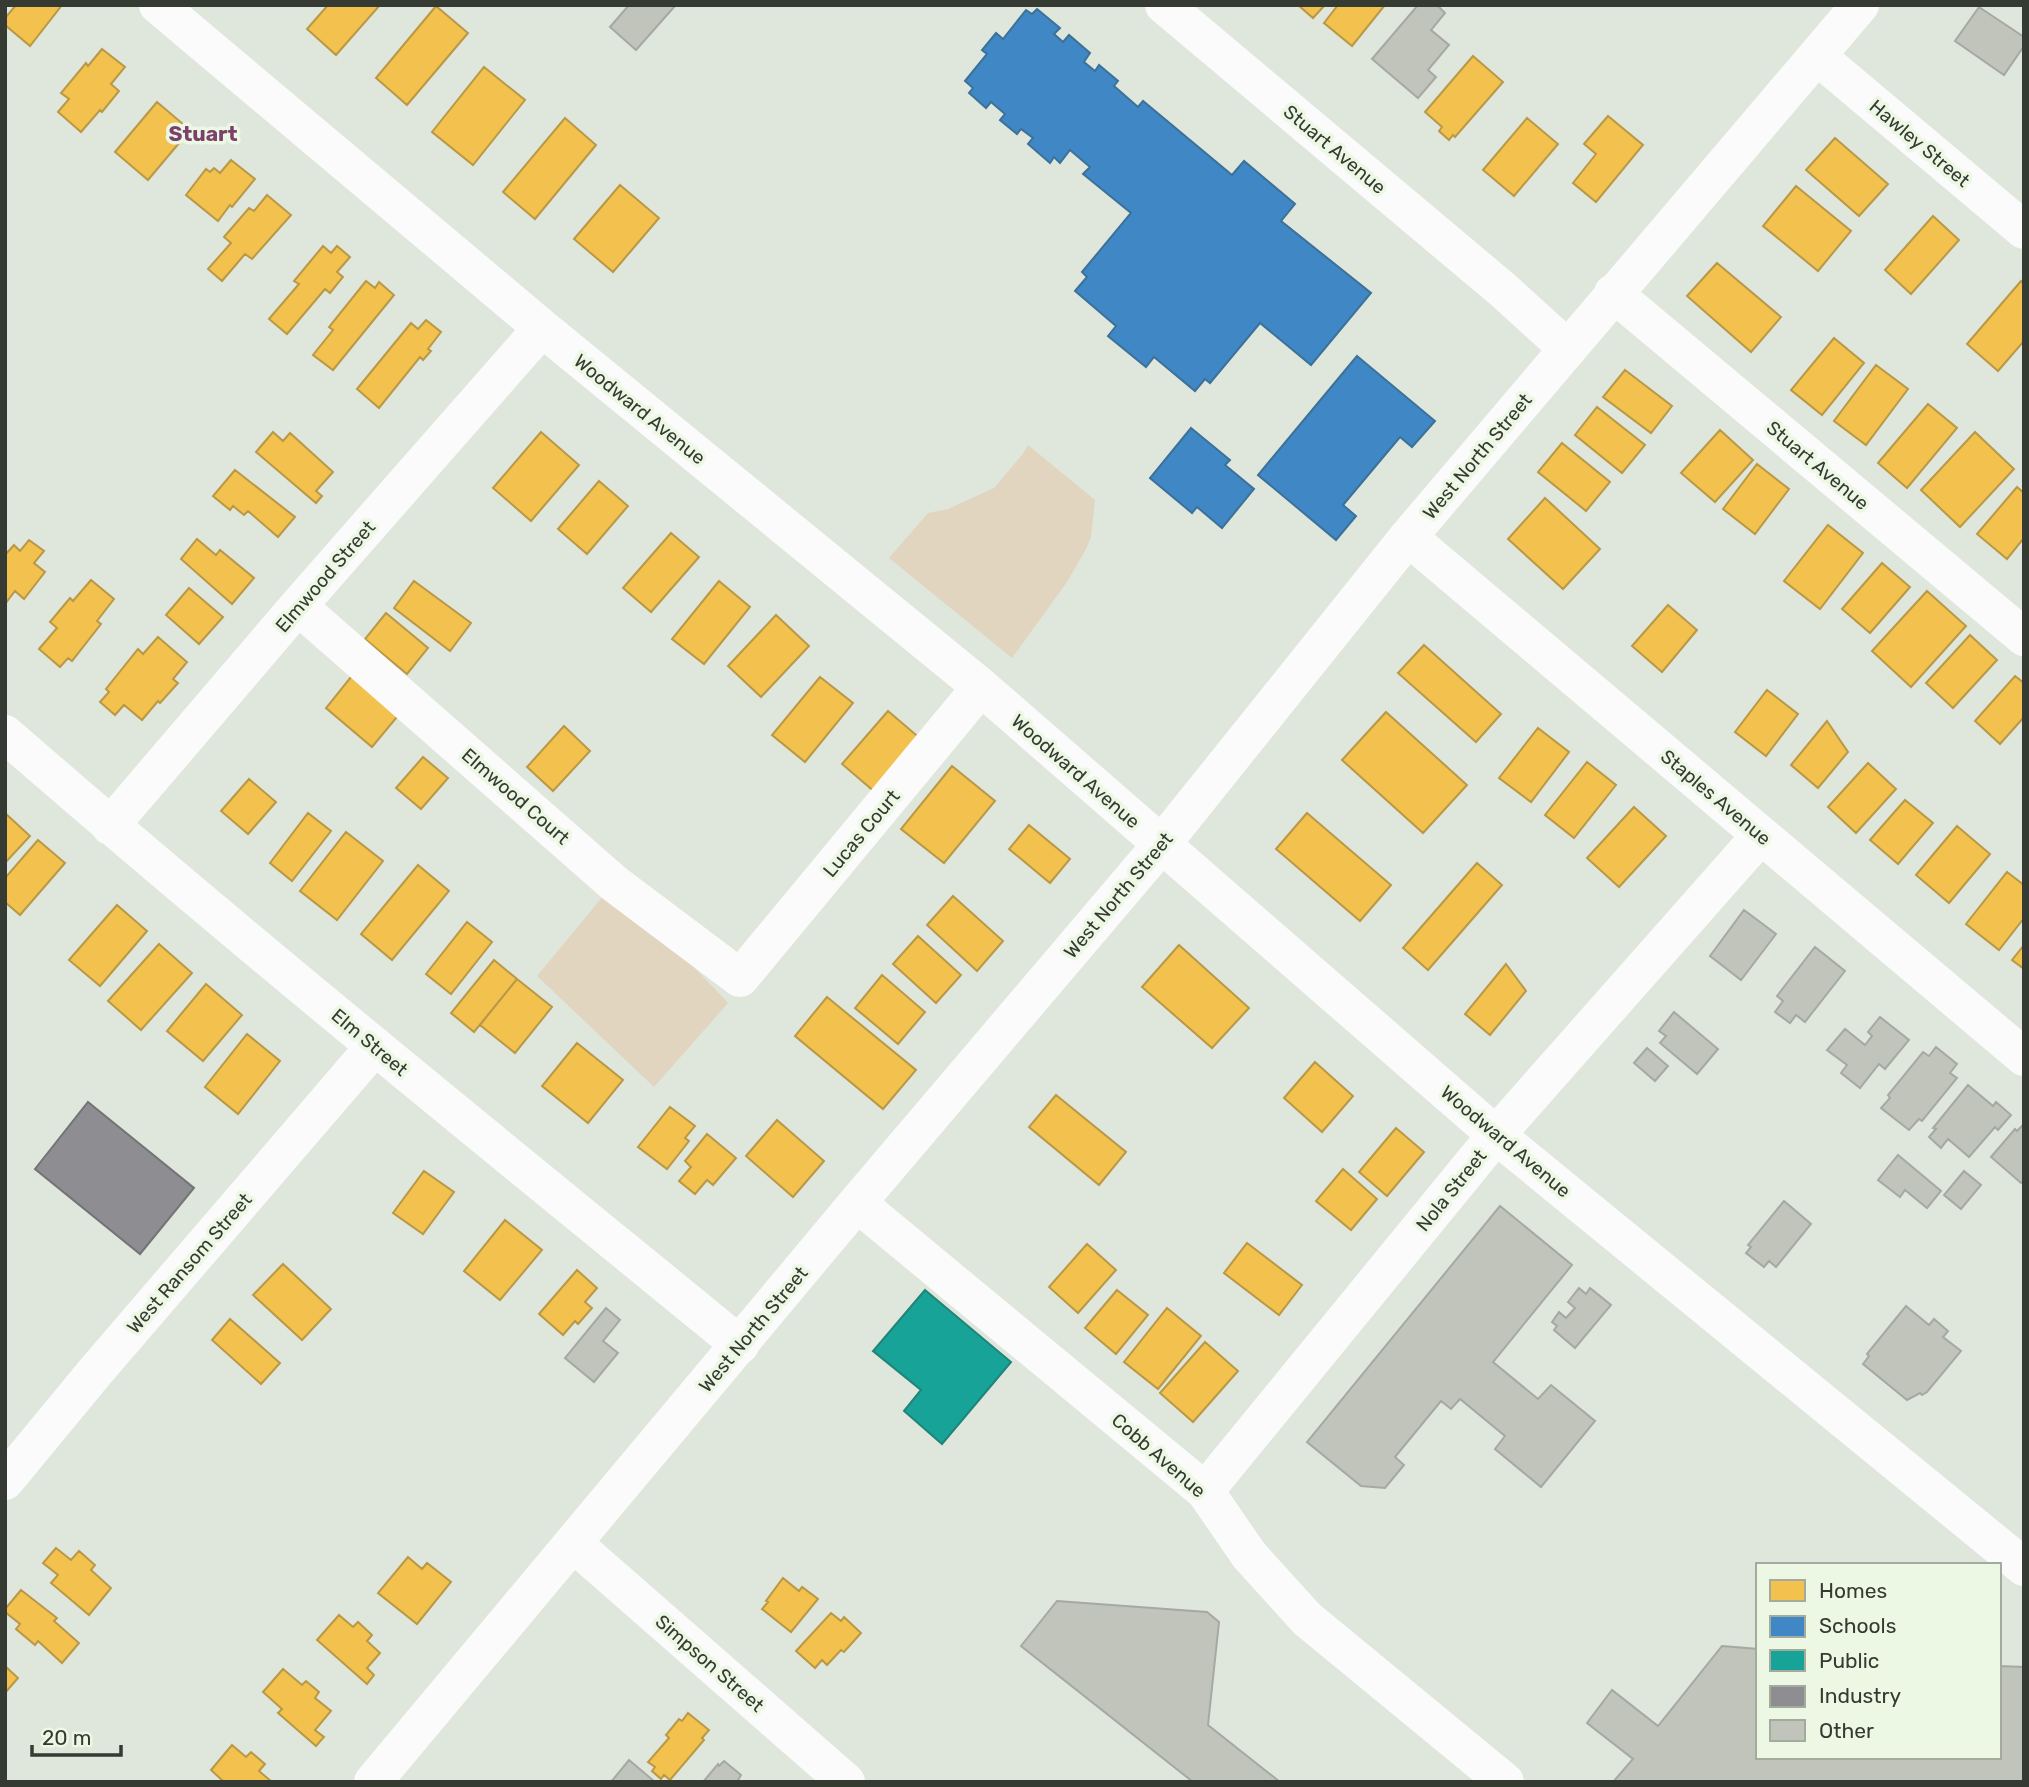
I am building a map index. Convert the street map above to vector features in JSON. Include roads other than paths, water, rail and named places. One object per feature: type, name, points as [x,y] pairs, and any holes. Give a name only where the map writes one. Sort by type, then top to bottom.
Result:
[{"type":"street","name":"Woodward Avenue","points":[[158,5],[542,328],[981,687],[1496,1135],[2024,1567]]},
{"type":"street","name":"Stuart Avenue","points":[[1164,5],[1503,290],[1568,349]]},
{"type":"street","name":"West North Street","points":[[373,1782],[857,1203],[1161,845],[1408,537],[1860,5]]},
{"type":"street","name":"Hawley Street","points":[[1817,56],[2024,230]]},
{"type":"street","name":"Stuart Avenue","points":[[1613,293],[2024,638]]},
{"type":"street","name":"Elmwood Street","points":[[110,825],[542,328]]},
{"type":"street","name":"Staples Avenue","points":[[1408,537],[2024,1057]]},
{"type":"street","name":"Elmwood Court","points":[[298,606],[615,884],[740,978]]},
{"type":"street","name":"Lucas Court","points":[[740,978],[981,687]]},
{"type":"street","name":"Elm Street","points":[[5,734],[375,1046],[740,1345]]},
{"type":"street","name":"Nola Street","points":[[1205,1491],[1496,1135],[1761,835]]},
{"type":"street","name":"West Ransom Street","points":[[5,1481],[375,1046]]},
{"type":"street","name":"Cobb Avenue","points":[[857,1203],[1205,1491],[1249,1555],[1307,1619],[1505,1782]]},
{"type":"street","name":"Simpson Street","points":[[574,1544],[845,1782]]},
{"type":"district","name":"Stuart","points":[[203,134]]}]
